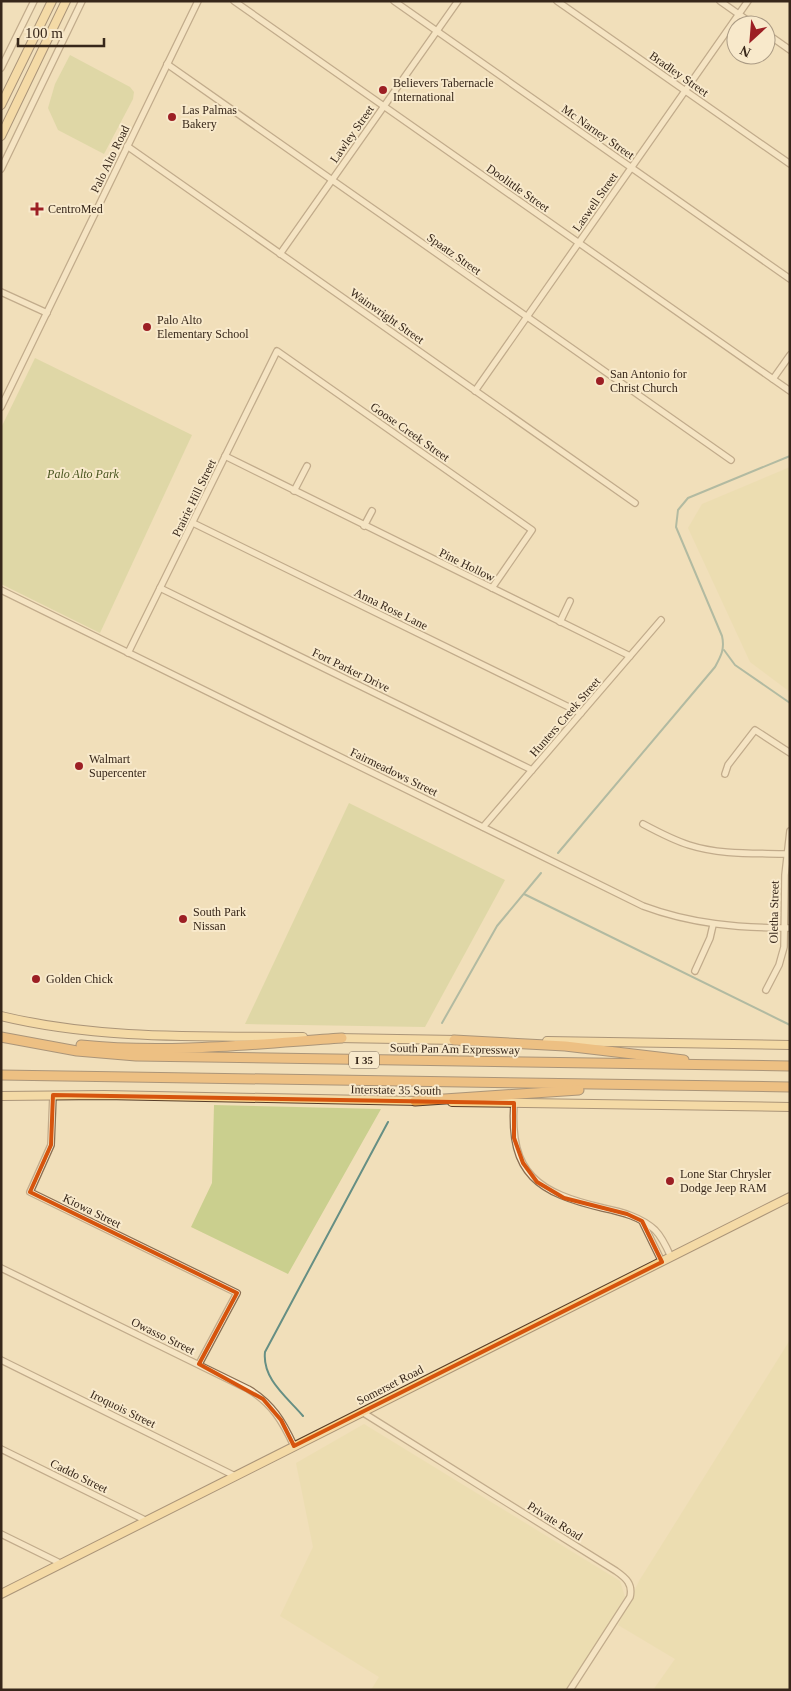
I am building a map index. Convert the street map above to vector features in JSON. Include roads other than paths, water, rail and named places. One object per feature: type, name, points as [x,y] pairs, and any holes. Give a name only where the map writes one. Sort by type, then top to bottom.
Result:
[{"type":"highway","points":[[5,1038],[127,1049],[342,1038]]},
{"type":"highway","name":"South Pan Am Expressway","points":[[5,1038],[77,1051],[136,1056],[790,1066]]},
{"type":"highway","points":[[454,1040],[565,1046],[729,1065]]},
{"type":"highway","name":"I 35","points":[[1,1076],[658,1087],[790,1087]]},
{"type":"highway","points":[[415,1101],[658,1087]]},
{"type":"main road","points":[[1,105],[52,1]]},
{"type":"main road","points":[[1,136],[66,1]]},
{"type":"main road","points":[[1,1016],[72,1029],[163,1036],[790,1045]]},
{"type":"main road","name":"Interstate 35 South","points":[[1,1096],[53,1095],[790,1107]]},
{"type":"main road","name":"Somerset Road","points":[[1,1594],[790,1197]]},
{"type":"street","points":[[1,68],[34,1]]},
{"type":"street","points":[[1,169],[82,1]]},
{"type":"street","name":"Palo Alto Road","points":[[1,407],[198,1]]},
{"type":"street","name":"Doolittle Street","points":[[234,1],[790,391]]},
{"type":"street","name":"Mc Narney Street","points":[[394,1],[790,279]]},
{"type":"street","name":"Lawley Street","points":[[280,254],[458,1]]},
{"type":"street","name":"Bradley Street","points":[[557,1],[790,164]]},
{"type":"street","points":[[720,1],[739,14]]},
{"type":"street","name":"Laswell Street","points":[[475,391],[748,1]]},
{"type":"street","points":[[776,40],[790,50]]},
{"type":"street","name":"Spaatz Street","points":[[167,64],[731,460]]},
{"type":"street","name":"Wainwright Street","points":[[127,146],[635,503]]},
{"type":"street","points":[[1,292],[47,313]]},
{"type":"street","name":"Prairie Hill Street","points":[[128,653],[277,351]]},
{"type":"street","name":"Goose Creek Street","points":[[277,351],[532,530],[492,588]]},
{"type":"street","points":[[773,379],[790,355]]},
{"type":"street","name":"Pine Hollow","points":[[225,456],[630,656]]},
{"type":"street","points":[[294,491],[307,466]]},
{"type":"street","points":[[364,526],[372,511]]},
{"type":"street","name":"Anna Rose Lane","points":[[193,523],[581,713]]},
{"type":"street","name":"Fort Parker Drive","points":[[160,588],[532,770]]},
{"type":"street","name":"Fairmeadows Street","points":[[1,590],[643,906],[672,916],[713,925],[787,928]]},
{"type":"street","points":[[560,622],[570,602]]},
{"type":"street","name":"Hunters Creek Street","points":[[483,827],[661,620]]},
{"type":"street","points":[[725,774],[728,765],[755,730],[790,753]]},
{"type":"street","points":[[643,824],[677,841],[706,849],[728,852],[786,854]]},
{"type":"street","name":"Oletha Street","points":[[766,990],[782,955],[787,928],[786,854],[790,831]]},
{"type":"street","points":[[695,971],[710,938],[713,925]]},
{"type":"street","name":"Kiowa Street","points":[[53,1095],[51,1145],[30,1192],[237,1293],[199,1364]]},
{"type":"street","points":[[514,1103],[514,1138],[523,1163],[537,1182],[564,1198],[627,1214],[642,1222],[659,1234],[671,1257]]},
{"type":"street","points":[[642,1222],[662,1262]]},
{"type":"street","name":"Owasso Street","points":[[1,1268],[248,1389],[263,1399],[281,1420],[294,1446]]},
{"type":"street","name":"Iroquois Street","points":[[1,1360],[235,1476]]},
{"type":"street","name":"Private Road","points":[[362,1412],[608,1566],[628,1581],[631,1591],[630,1597],[570,1690]]},
{"type":"street","name":"Caddo Street","points":[[1,1449],[147,1521]]},
{"type":"street","points":[[1,1534],[62,1564]]},
{"type":"waterway","points":[[558,853],[715,667],[721,656],[723,649],[722,636],[676,527],[678,510],[688,498],[790,456]]},
{"type":"waterway","points":[[724,650],[735,665],[790,703]]},
{"type":"waterway","points":[[442,1023],[497,926],[541,873]]},
{"type":"waterway","points":[[524,894],[790,1025]]},
{"type":"waterway","points":[[303,1416],[271,1379],[267,1371],[265,1352],[388,1122]]},
{"type":"place","name":"Believers Tabernacle International","points":[[383,90]]},
{"type":"place","name":"Las Palmas Bakery","points":[[172,117]]},
{"type":"place","name":"CentroMed","points":[[37,209]]},
{"type":"place","name":"Palo Alto Elementary School","points":[[147,327]]},
{"type":"place","name":"San Antonio for Christ Church","points":[[600,381]]},
{"type":"place","name":"Walmart Supercenter","points":[[79,766]]},
{"type":"place","name":"South Park Nissan","points":[[183,919]]},
{"type":"place","name":"Golden Chick","points":[[36,979]]},
{"type":"place","name":"Lone Star Chrysler Dodge Jeep RAM","points":[[670,1181]]},
{"type":"park label","name":"Palo Alto Park","points":[[83,474]]}]
